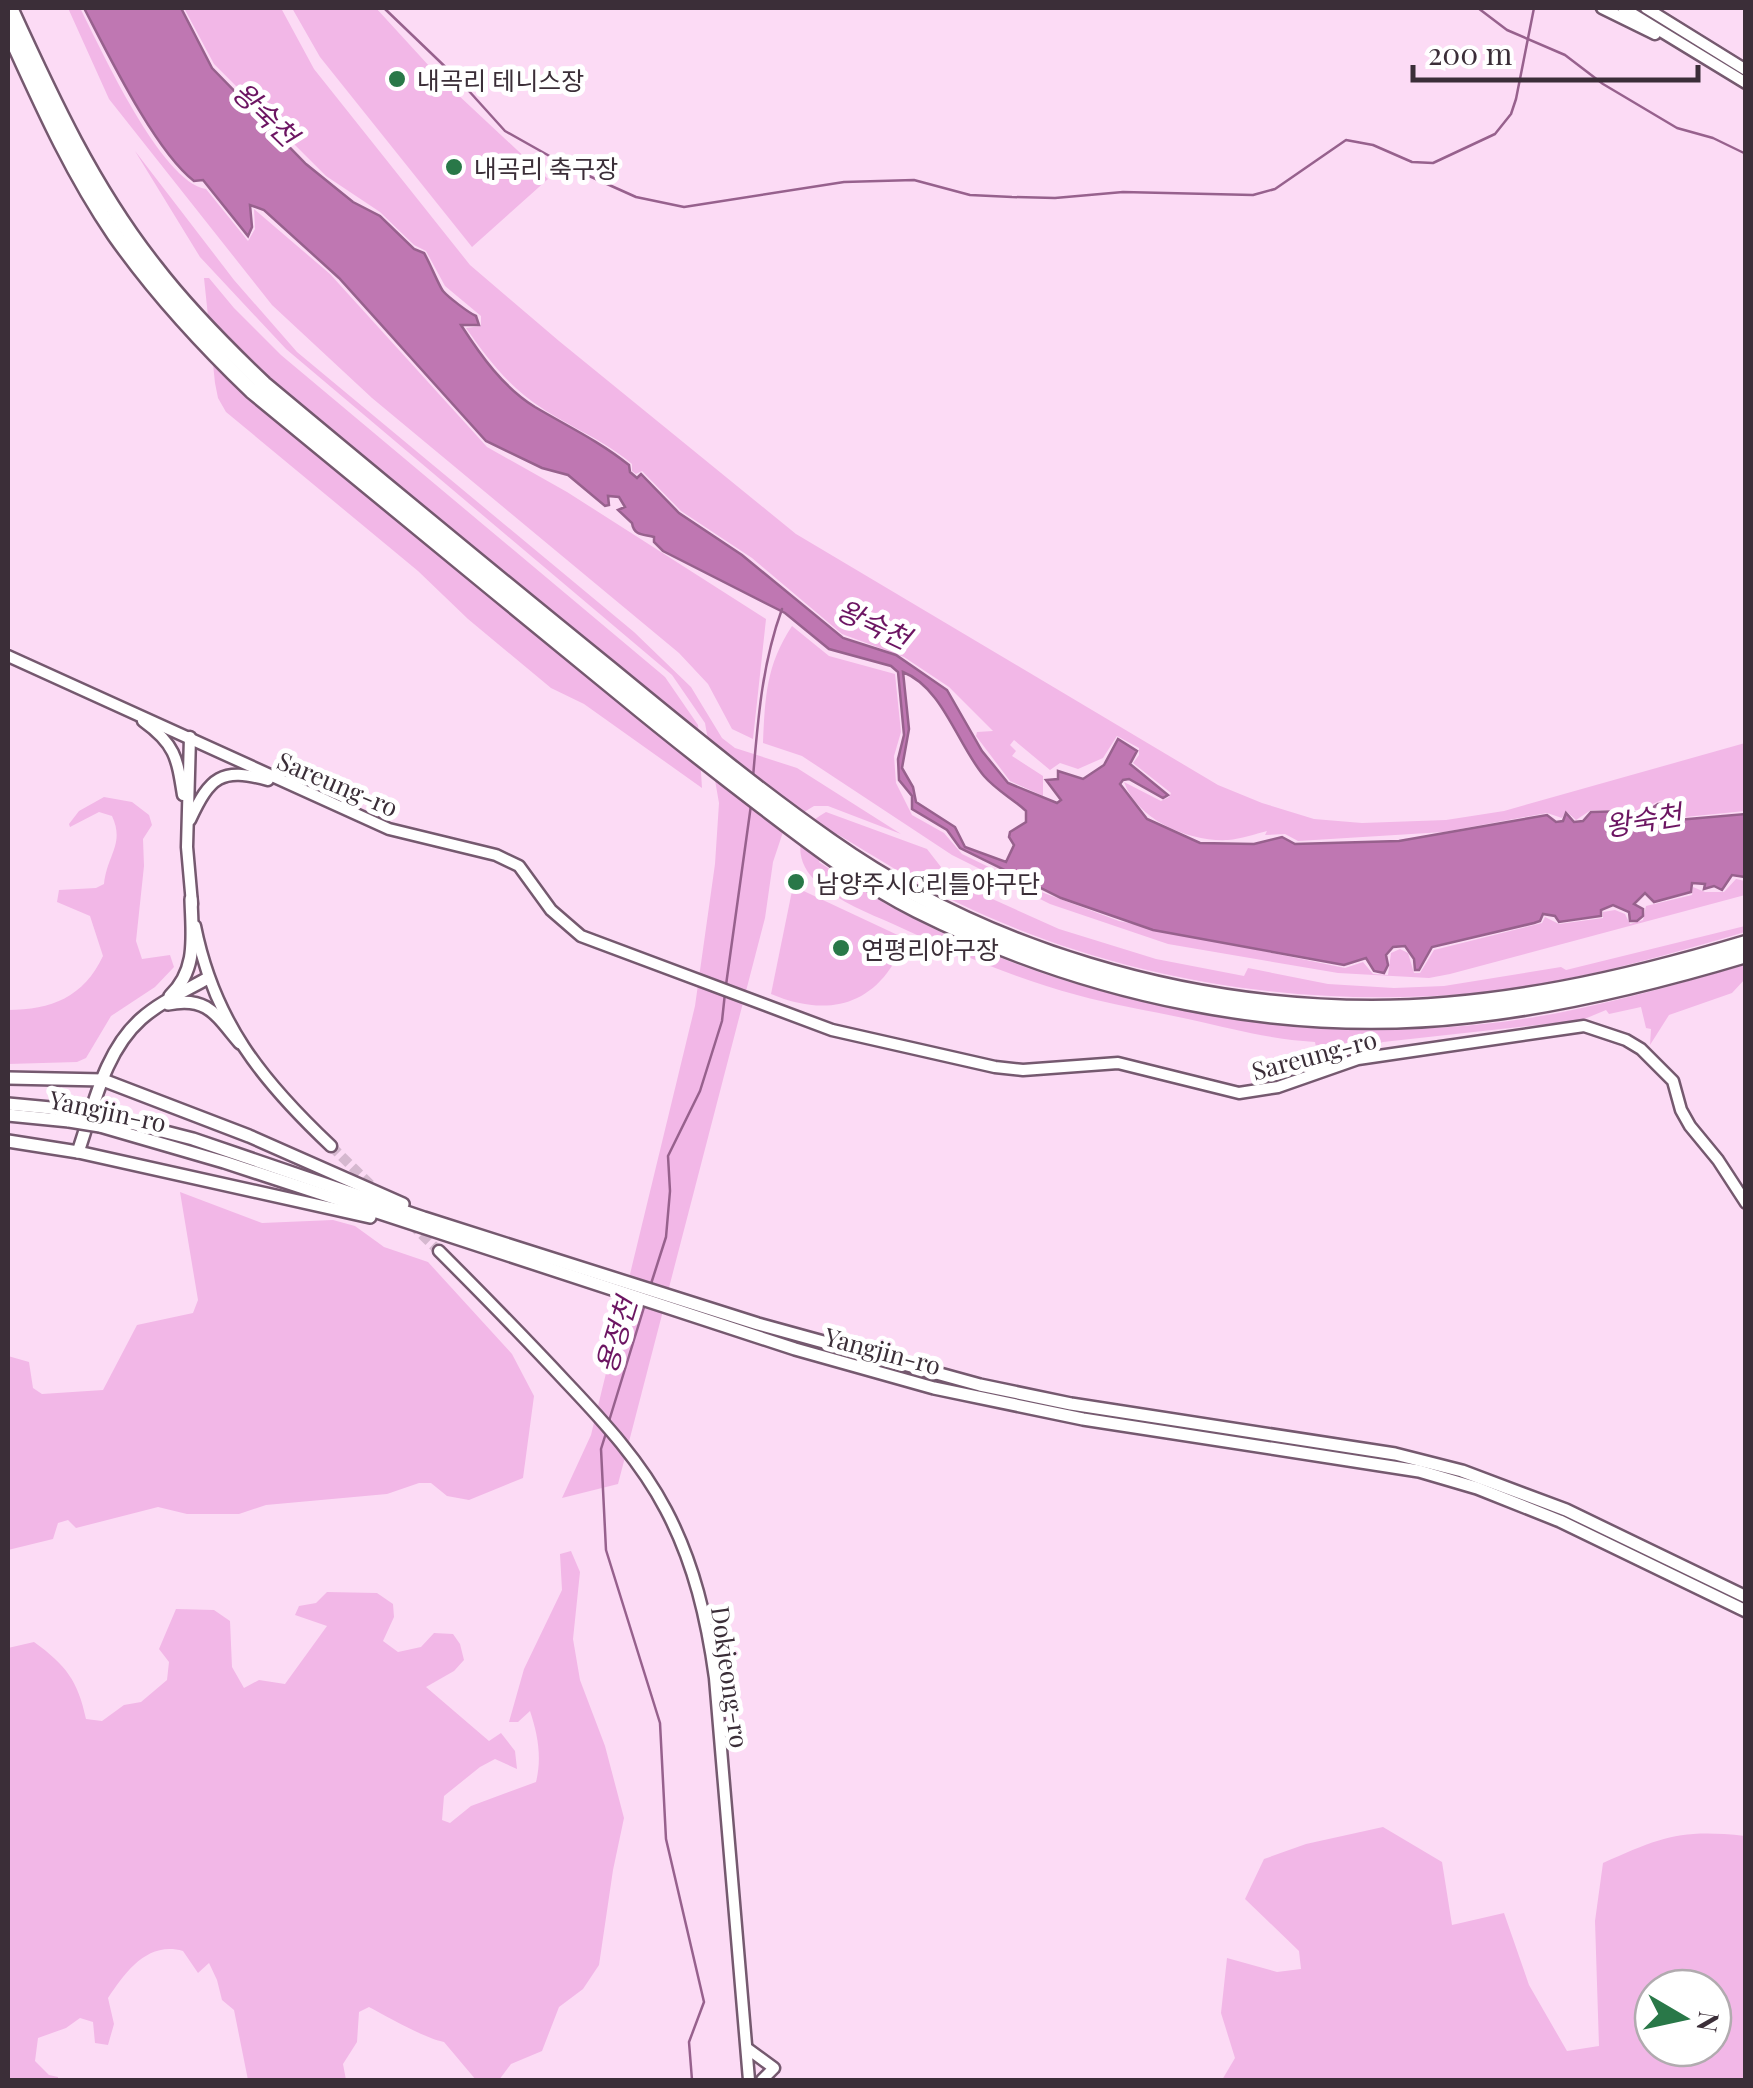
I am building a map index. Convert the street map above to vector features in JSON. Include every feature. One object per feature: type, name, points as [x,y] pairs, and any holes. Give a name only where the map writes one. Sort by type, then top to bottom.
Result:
[{"type":"highway","points":[[10,8],[50,95],[104,194],[154,266],[210,332],[264,384],[679,734]]},
{"type":"highway","points":[[8,30],[54,130],[115,235],[211,352],[266,402],[679,734],[827,848],[916,909],[1014,954],[1077,975],[1208,1005],[1311,1019],[1382,1021],[1532,1007],[1683,974],[1746,955]]},
{"type":"highway","points":[[827,848],[947,910],[1019,941],[1096,967],[1232,997],[1299,1004],[1372,1008],[1523,996],[1691,959],[1746,942]]},
{"type":"main road","points":[[160,1006],[177,989],[190,964],[191,900]]},
{"type":"main road","points":[[78,1152],[120,1042],[139,1021],[208,978]]},
{"type":"main road","points":[[160,1006],[188,1001],[203,1004],[240,1043]]},
{"type":"main road","points":[[8,1078],[103,1080],[250,1136],[448,1225]]},
{"type":"main road","name":"Yangjin-ro","points":[[8,1104],[161,1129],[614,1285]]},
{"type":"main road","name":"Yangjin-ro","points":[[8,1115],[71,1116]]},
{"type":"main road","name":"Yangjin-ro","points":[[101,1121],[456,1240],[614,1285],[868,1370],[1083,1419],[1419,1471],[1514,1500],[1746,1611]]},
{"type":"main road","points":[[8,1140],[366,1216],[456,1240]]},
{"type":"main road","name":"Yangjin-ro","points":[[690,1309],[1071,1404],[1395,1454],[1462,1471],[1566,1510],[1746,1597]]},
{"type":"street","points":[[1602,8],[1746,70]]},
{"type":"street","points":[[1624,8],[1716,58]]},
{"type":"street","points":[[1646,8],[1716,58]]},
{"type":"street","points":[[1660,8],[1746,84]]},
{"type":"street","name":"Sareung-ro","points":[[8,656],[388,830],[496,854],[519,866],[551,910],[581,936],[832,1030],[994,1067],[1023,1070],[1118,1064],[1238,1092],[1278,1087],[1358,1058],[1584,1026],[1626,1040],[1673,1081],[1690,1126],[1746,1203]]},
{"type":"street","points":[[121,705],[161,734],[174,749],[188,825]]},
{"type":"street","points":[[190,737],[191,900],[208,978],[240,1043],[275,1089],[331,1146]]},
{"type":"street","points":[[188,825],[206,788],[223,776],[240,773],[298,789]]},
{"type":"street","name":"Dokjeong-ro","points":[[439,1251],[580,1397],[643,1473],[684,1548],[711,1647],[749,2080]]},
{"type":"street","points":[[748,2049],[774,2068],[762,2080]]},
{"type":"shaded area","points":[[68,8],[80,8],[134,111],[170,164],[189,181],[206,189],[248,241],[255,229],[254,209],[330,274],[487,447],[567,492],[766,619],[753,739],[732,729],[708,684],[679,653],[372,398],[272,305],[109,99]]},
{"type":"shaded area","points":[[184,8],[281,8],[314,69],[470,265],[559,341],[796,534],[1218,785],[1314,819],[1362,823],[1446,820],[1504,811],[1745,743],[1745,811],[1675,818],[1670,804],[1662,800],[1638,810],[1591,810],[1576,820],[1566,811],[1562,818],[1547,813],[1444,832],[1298,841],[1285,834],[1265,835],[1267,831],[1213,840],[1182,833],[1141,808],[1124,782],[1161,801],[1171,793],[1133,763],[1139,748],[1117,736],[1103,758],[1078,769],[1060,763],[1050,770],[1014,740],[1010,745],[1016,751],[1012,756],[1043,776],[1043,796],[1010,781],[976,736],[977,732],[993,731],[949,687],[904,657],[842,634],[752,558],[681,511],[642,471],[636,474],[632,464],[620,455],[545,410],[514,386],[466,328],[481,326],[481,316],[445,286],[426,251],[414,245],[380,212],[326,176],[214,64]]},
{"type":"shaded area","points":[[292,8],[376,8],[441,79],[548,179],[472,247],[320,57]]},
{"type":"shaded area","points":[[135,151],[234,280],[297,352],[634,632],[691,687],[722,738],[735,748],[797,768],[901,834],[828,806],[814,806],[786,823],[773,862],[765,918],[618,1484],[562,1498],[591,1435],[695,1006],[715,864],[719,803],[705,723],[672,675],[286,349],[200,257]]},
{"type":"shaded area","points":[[204,278],[209,278],[281,355],[665,677],[698,725],[702,788],[584,704],[551,688],[468,619],[418,571],[226,412],[215,383]]},
{"type":"shaded area","points":[[792,626],[829,656],[895,674],[901,732],[894,756],[896,783],[912,815],[944,833],[962,854],[1036,890],[1119,921],[1345,968],[1363,962],[1373,974],[1388,975],[1391,953],[1400,949],[1408,953],[1414,973],[1420,973],[1434,950],[1542,923],[1545,917],[1559,924],[1603,918],[1603,912],[1615,910],[1625,914],[1630,924],[1643,920],[1646,906],[1692,895],[1693,887],[1705,892],[1724,892],[1736,879],[1745,881],[1745,895],[1429,978],[1338,973],[1168,944],[1050,904],[952,855],[802,756],[763,743],[772,668]]},
{"type":"shaded area","points":[[104,797],[132,802],[149,815],[152,825],[143,839],[136,941],[142,959],[170,955],[174,967],[155,987],[111,1016],[86,1058],[77,1062],[8,1064],[8,1010],[52,1004],[64,998],[86,982],[103,956],[90,916],[57,902],[59,890],[104,884],[117,834],[112,816],[99,812],[70,827],[69,824],[79,811]]},
{"type":"shaded area","points":[[826,812],[927,849],[941,867],[937,880],[955,889],[959,884],[1059,929],[1156,959],[1244,976],[1248,968],[1328,984],[1444,986],[1561,967],[1566,970],[1745,926],[1745,932],[1676,952],[1536,985],[1464,994],[1334,996],[1204,982],[1077,950],[956,902],[837,834],[819,862],[895,909],[977,948],[1063,980],[1153,1004],[1244,1020],[1336,1028],[1427,1028],[1574,1010],[1745,965],[1745,979],[1732,993],[1669,1015],[1650,1045],[1651,1029],[1646,1028],[1641,1007],[1609,1014],[1606,1010],[1582,1020],[1383,1042],[1330,1063],[1319,1062],[1315,1042],[1251,1033],[1053,988],[983,963],[854,907],[819,884],[801,856],[800,846],[808,827]]},
{"type":"shaded area","name":"연평리야구장","points":[[793,886],[904,938],[887,973],[875,986],[848,1002],[834,1005],[803,1004],[771,994]]},
{"type":"shaded area","points":[[180,1192],[262,1223],[333,1220],[355,1226],[384,1247],[428,1262],[512,1354],[534,1396],[523,1478],[469,1500],[447,1496],[431,1483],[419,1483],[387,1494],[266,1505],[239,1514],[187,1514],[158,1507],[76,1528],[68,1520],[58,1523],[53,1539],[8,1550],[8,1356],[29,1362],[33,1388],[42,1394],[103,1390],[137,1325],[193,1313],[198,1300]]},
{"type":"shaded area","points":[[571,1551],[580,1572],[573,1639],[580,1680],[605,1746],[624,1818],[599,1965],[583,1989],[559,2007],[542,2051],[511,2064],[499,2080],[476,2080],[444,2042],[369,2007],[359,2012],[357,2042],[343,2064],[346,2080],[248,2080],[234,2010],[222,2000],[209,1963],[198,1973],[183,1951],[170,1949],[159,1950],[139,1961],[108,1998],[114,2024],[108,2045],[95,2043],[93,2022],[80,2018],[66,2028],[38,2038],[35,2061],[58,2080],[8,2080],[8,1648],[34,1642],[45,1650],[74,1684],[86,1719],[102,1721],[124,1705],[141,1702],[167,1680],[169,1662],[159,1649],[176,1609],[214,1610],[230,1621],[232,1667],[244,1688],[259,1680],[285,1684],[327,1626],[295,1615],[299,1606],[316,1603],[327,1592],[377,1593],[393,1604],[394,1617],[383,1641],[398,1652],[421,1647],[434,1633],[453,1634],[464,1660],[454,1671],[426,1687],[489,1741],[501,1733],[515,1751],[517,1769],[495,1759],[444,1796],[442,1820],[450,1823],[471,1806],[536,1782],[538,1746],[530,1711],[518,1722],[509,1722],[524,1669],[562,1590],[560,1554]]},
{"type":"shaded area","points":[[1383,1827],[1442,1862],[1452,1925],[1504,1913],[1529,1985],[1567,2051],[1599,2046],[1595,1921],[1603,1863],[1672,1837],[1745,1836],[1745,2080],[1222,2080],[1235,2058],[1221,2013],[1227,1958],[1277,1972],[1301,1969],[1299,1951],[1245,1899],[1264,1859],[1306,1844]]},
{"type":"water","name":"왕숙천","points":[[84,8],[181,8],[212,68],[306,164],[353,202],[380,216],[414,249],[424,253],[443,291],[476,316],[479,325],[461,325],[513,390],[618,456],[629,465],[630,472],[637,478],[641,474],[679,513],[742,555],[843,638],[896,655],[947,690],[982,751],[1008,783],[1057,803],[1061,800],[1046,780],[1058,779],[1058,771],[1083,779],[1104,765],[1118,739],[1137,751],[1130,764],[1168,795],[1163,798],[1129,779],[1123,780],[1120,784],[1147,819],[1200,843],[1254,844],[1282,837],[1295,844],[1399,841],[1547,815],[1556,822],[1563,821],[1566,813],[1574,822],[1583,821],[1591,812],[1629,811],[1642,815],[1658,804],[1667,804],[1665,821],[1745,814],[1745,877],[1732,875],[1722,890],[1714,886],[1704,889],[1705,884],[1692,883],[1691,892],[1654,902],[1645,893],[1634,904],[1643,909],[1643,916],[1637,921],[1630,921],[1629,912],[1613,905],[1601,910],[1601,916],[1559,922],[1555,916],[1543,914],[1534,923],[1432,947],[1419,970],[1415,970],[1414,959],[1405,946],[1393,947],[1386,955],[1388,965],[1384,973],[1374,971],[1366,958],[1344,965],[1153,930],[1061,898],[960,848],[947,830],[912,809],[912,796],[899,780],[898,759],[904,735],[898,672],[891,666],[829,649],[785,613],[663,551],[654,537],[637,532],[618,510],[625,507],[619,497],[608,496],[609,505],[605,506],[568,475],[542,468],[486,441],[339,278],[264,210],[250,205],[252,227],[248,236],[203,180],[194,181],[179,167],[148,125]],"holes":[[[903,672],[917,680],[939,704],[984,776],[1026,811],[1026,822],[1010,832],[1014,845],[1006,862],[965,847],[955,827],[916,802],[902,768],[909,729]]]},
{"type":"waterway","points":[[384,8],[505,131],[569,167],[636,197],[684,207],[844,182],[914,180],[970,195],[1012,197],[1123,192],[1253,195],[1275,189],[1346,140],[1373,145],[1412,162],[1433,163],[1495,134],[1511,114],[1534,8]]},
{"type":"waterway","points":[[1478,8],[1507,30],[1565,55],[1603,84],[1677,128],[1713,138],[1746,154]]},
{"type":"waterway","name":"용정천","points":[[753,777],[765,671],[782,609]]},
{"type":"waterway","name":"용정천","points":[[726,985],[751,805]]},
{"type":"waterway","name":"용정천","points":[[650,1287],[666,1237],[668,1156],[700,1091],[722,1021],[725,993]]},
{"type":"waterway","name":"용정천","points":[[609,1421],[645,1304]]},
{"type":"waterway","name":"용정천","points":[[606,1433],[601,1449],[606,1550],[660,1723],[666,1839],[704,2002],[689,2042],[692,2080]]},
{"type":"tunnel","points":[[331,1146],[377,1191]]},
{"type":"tunnel","points":[[411,1224],[439,1251]]},
{"type":"place","name":"내곡리 테니스장","points":[[397,79]]},
{"type":"place","name":"내곡리 축구장","points":[[454,167]]},
{"type":"place","name":"남양주시C리틀야구단","points":[[796,882]]},
{"type":"place","name":"연평리야구장","points":[[841,948]]}]
